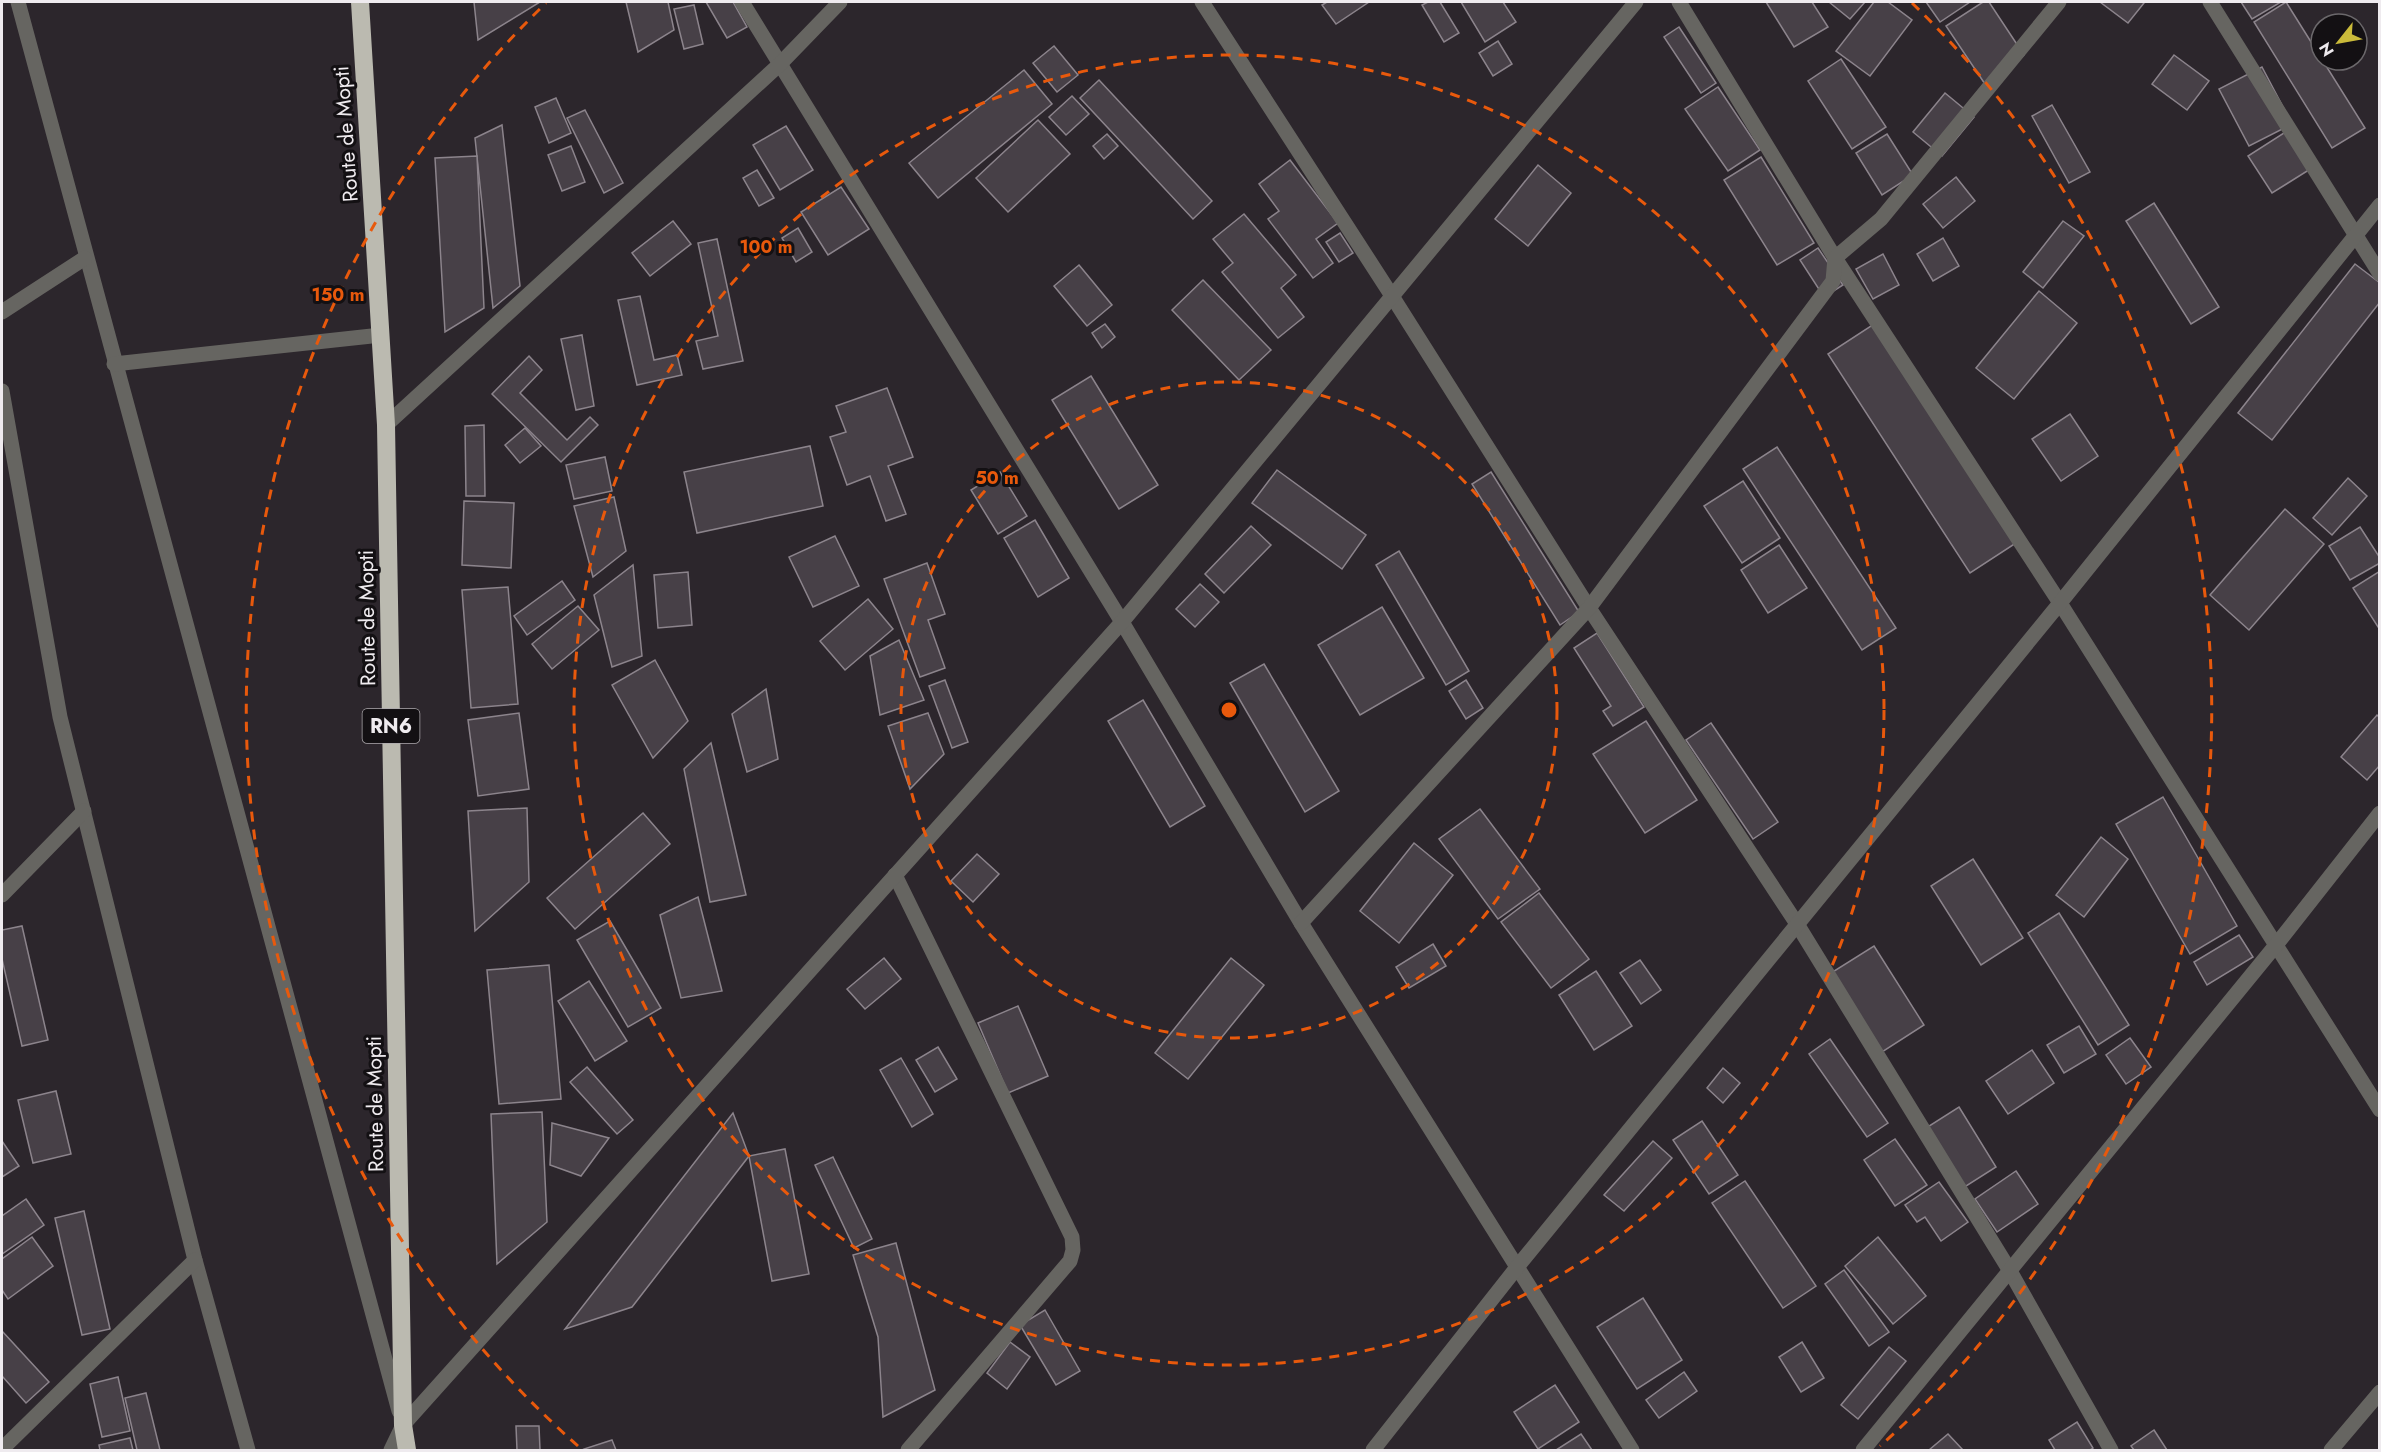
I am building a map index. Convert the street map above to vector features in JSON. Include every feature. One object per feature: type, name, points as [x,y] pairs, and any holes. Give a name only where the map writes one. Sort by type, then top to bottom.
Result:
[{"type":"highway","name":"Route de Mopti","points":[[360,2],[386,425],[403,1425],[407,1450]]},
{"type":"street","points":[[18,2],[114,364],[403,1425]]},
{"type":"street","points":[[742,2],[1122,622],[1301,923],[1632,1450]]},
{"type":"street","points":[[386,425],[780,64],[840,2]]},
{"type":"street","points":[[1202,2],[1392,296],[1589,608],[1797,924],[2010,1270],[2111,1450]]},
{"type":"street","points":[[391,1450],[403,1425],[1122,622],[1636,2]]},
{"type":"street","points":[[1679,2],[1835,258],[2060,603],[2379,1110]]},
{"type":"street","points":[[1301,923],[1589,608],[1833,281],[1835,258],[1881,219],[2059,2]]},
{"type":"street","points":[[2210,2],[2379,274]]},
{"type":"street","points":[[1373,1450],[1518,1266],[2060,603],[2379,205]]},
{"type":"street","points":[[2,312],[86,258]]},
{"type":"street","points":[[114,364],[381,335]]},
{"type":"street","points":[[2,391],[60,717],[195,1260],[248,1450]]},
{"type":"street","points":[[2,896],[84,811]]},
{"type":"street","points":[[1863,1450],[2276,945],[2379,813]]},
{"type":"street","points":[[895,875],[1072,1236],[1073,1250],[1070,1261],[908,1450]]},
{"type":"street","points":[[2,1449],[195,1260]]},
{"type":"street","points":[[2331,1450],[2379,1392]]},
{"type":"building","points":[[474,2],[540,2],[478,40]]},
{"type":"building","points":[[626,2],[668,2],[674,30],[638,52]]},
{"type":"building","points":[[706,2],[733,2],[747,27],[727,38]]},
{"type":"building","points":[[1327,2],[1369,2],[1336,24],[1322,5]]},
{"type":"building","points":[[1428,2],[1440,2],[1459,33],[1444,42],[1422,5]]},
{"type":"building","points":[[1461,2],[1503,2],[1516,22],[1485,42]]},
{"type":"building","points":[[1766,2],[1812,2],[1828,27],[1794,47]]},
{"type":"building","points":[[1829,2],[1865,2],[1850,19]]},
{"type":"building","points":[[1874,2],[1888,2],[1912,20],[1870,76],[1836,51]]},
{"type":"building","points":[[1926,2],[1970,2],[1940,22]]},
{"type":"building","points":[[1983,2],[1989,2],[2024,55],[1989,90],[1946,26]]},
{"type":"building","points":[[2100,2],[2142,2],[2144,3],[2128,23]]},
{"type":"building","points":[[2241,2],[2281,2],[2252,19]]},
{"type":"building","points":[[2286,2],[2309,39],[2309,72],[2330,72],[2365,128],[2332,148],[2254,22]]},
{"type":"building","points":[[694,5],[703,44],[684,49],[674,9]]},
{"type":"building","points":[[1679,27],[1716,83],[1701,93],[1664,37]]},
{"type":"building","points":[[1498,41],[1512,64],[1493,76],[1479,53]]},
{"type":"building","points":[[1054,46],[1078,75],[1057,92],[1033,63]]},
{"type":"building","points":[[2174,55],[2209,81],[2187,110],[2152,84]]},
{"type":"building","points":[[1841,59],[1886,127],[1852,149],[1808,81]]},
{"type":"building","points":[[2262,67],[2292,124],[2249,146],[2219,89]]},
{"type":"building","points":[[1024,70],[1052,104],[938,198],[909,163]]},
{"type":"building","points":[[1099,80],[1212,201],[1193,219],[1080,98]]},
{"type":"building","points":[[1718,87],[1760,150],[1728,171],[1685,109]]},
{"type":"building","points":[[1945,93],[1974,117],[1942,156],[1913,132]]},
{"type":"building","points":[[1072,96],[1089,114],[1066,135],[1049,117]]},
{"type":"building","points":[[556,98],[571,133],[549,143],[535,107]]},
{"type":"building","points":[[2052,105],[2090,172],[2069,183],[2032,116]]},
{"type":"building","points":[[585,110],[623,183],[604,193],[567,118]]},
{"type":"building","points":[[1038,120],[1070,154],[1008,212],[976,178]]},
{"type":"building","points":[[502,125],[520,286],[493,308],[475,138]]},
{"type":"building","points":[[786,126],[813,170],[780,190],[753,145]]},
{"type":"building","points":[[2287,131],[2312,168],[2272,193],[2248,156]]},
{"type":"building","points":[[1107,134],[1118,146],[1104,159],[1093,146]]},
{"type":"building","points":[[1887,134],[1913,175],[1882,195],[1856,153]]},
{"type":"building","points":[[571,146],[585,182],[562,191],[548,155]]},
{"type":"building","points":[[477,156],[484,308],[445,332],[435,158]]},
{"type":"building","points":[[1761,157],[1814,243],[1777,265],[1724,180]]},
{"type":"building","points":[[1290,160],[1338,223],[1316,239],[1333,263],[1313,278],[1268,219],[1279,211],[1259,184]]},
{"type":"building","points":[[1538,165],[1571,193],[1528,246],[1495,219]]},
{"type":"building","points":[[757,170],[774,198],[759,206],[743,178]]},
{"type":"building","points":[[1956,177],[1975,201],[1943,228],[1923,204]]},
{"type":"building","points":[[841,187],[869,229],[828,255],[801,212]]},
{"type":"building","points":[[2154,203],[2219,307],[2191,324],[2126,221]]},
{"type":"building","points":[[1244,214],[1296,275],[1281,288],[1304,317],[1278,338],[1222,272],[1233,263],[1213,239]]},
{"type":"building","points":[[673,221],[691,244],[650,276],[632,253]]},
{"type":"building","points":[[2063,221],[2084,236],[2043,288],[2023,272]]},
{"type":"building","points":[[798,228],[812,252],[796,262],[782,238]]},
{"type":"building","points":[[1340,233],[1353,253],[1339,262],[1326,242]]},
{"type":"building","points":[[1943,238],[1959,266],[1933,281],[1917,254]]},
{"type":"building","points":[[717,239],[743,361],[703,369],[696,341],[718,336],[698,243]]},
{"type":"building","points":[[1818,248],[1843,285],[1824,297],[1800,260]]},
{"type":"building","points":[[1883,254],[1899,285],[1873,299],[1856,269]]},
{"type":"building","points":[[2355,264],[2380,283],[2380,302],[2272,440],[2238,413]]},
{"type":"building","points":[[1079,265],[1112,305],[1087,326],[1054,286]]},
{"type":"building","points":[[1203,280],[1271,350],[1239,380],[1172,310]]},
{"type":"building","points":[[2039,291],[2077,323],[2014,399],[1976,368]]},
{"type":"building","points":[[640,296],[654,360],[677,355],[682,375],[637,385],[618,300]]},
{"type":"building","points":[[1105,324],[1115,337],[1102,348],[1092,333]]},
{"type":"building","points":[[1874,324],[2016,543],[1970,573],[1828,354]]},
{"type":"building","points":[[582,335],[594,406],[576,410],[561,339]]},
{"type":"building","points":[[529,356],[542,370],[520,393],[567,440],[590,417],[598,425],[561,462],[492,394]]},
{"type":"building","points":[[1091,376],[1158,485],[1119,509],[1052,400]]},
{"type":"building","points":[[887,388],[913,457],[888,466],[906,514],[886,521],[870,476],[847,485],[830,437],[846,432],[836,406]]},
{"type":"building","points":[[2070,414],[2098,456],[2061,481],[2032,439]]},
{"type":"building","points":[[484,425],[485,496],[466,496],[465,426]]},
{"type":"building","points":[[525,428],[541,446],[520,463],[505,445]]},
{"type":"building","points":[[810,446],[823,506],[697,533],[684,472]]},
{"type":"building","points":[[1777,447],[1896,628],[1862,650],[1743,469]]},
{"type":"building","points":[[605,457],[612,491],[574,499],[566,465]]},
{"type":"building","points":[[1277,470],[1366,535],[1342,569],[1252,503]]},
{"type":"building","points":[[1000,472],[1027,516],[998,534],[971,490]]},
{"type":"building","points":[[1491,472],[1579,612],[1560,625],[1472,484]]},
{"type":"building","points":[[2348,478],[2367,496],[2332,535],[2313,518]]},
{"type":"building","points":[[1743,481],[1780,538],[1742,563],[1704,506]]},
{"type":"building","points":[[614,497],[626,551],[593,577],[574,506]]},
{"type":"building","points":[[464,501],[514,503],[511,568],[462,565]]},
{"type":"building","points":[[2285,509],[2324,544],[2249,630],[2210,595]]},
{"type":"building","points":[[1035,520],[1069,578],[1038,597],[1004,538]]},
{"type":"building","points":[[1251,526],[1271,545],[1224,593],[1205,574]]},
{"type":"building","points":[[2360,527],[2380,558],[2380,563],[2350,580],[2329,546]]},
{"type":"building","points":[[835,536],[859,586],[813,607],[789,557]]},
{"type":"building","points":[[1779,545],[1807,588],[1768,613],[1741,570]]},
{"type":"building","points":[[1399,551],[1469,671],[1446,685],[1376,565]]},
{"type":"building","points":[[927,563],[945,614],[928,620],[945,668],[920,677],[884,579]]},
{"type":"building","points":[[633,565],[642,656],[612,667],[594,595]]},
{"type":"building","points":[[2380,571],[2380,630],[2353,588]]},
{"type":"building","points":[[688,572],[692,625],[658,628],[654,575]]},
{"type":"building","points":[[562,581],[575,600],[527,635],[514,616]]},
{"type":"building","points":[[1200,584],[1219,602],[1195,627],[1176,609]]},
{"type":"building","points":[[508,587],[518,704],[471,708],[462,590]]},
{"type":"building","points":[[868,599],[893,629],[845,670],[820,641]]},
{"type":"building","points":[[578,606],[599,630],[552,669],[532,644]]},
{"type":"building","points":[[1382,607],[1424,678],[1360,715],[1318,645]]},
{"type":"building","points":[[1597,633],[1644,707],[1613,726],[1603,711],[1611,706],[1574,648]]},
{"type":"building","points":[[899,640],[924,700],[880,715],[870,656]]},
{"type":"building","points":[[655,660],[688,721],[653,758],[612,685]]},
{"type":"building","points":[[1264,664],[1339,791],[1305,812],[1230,683]]},
{"type":"building","points":[[945,680],[968,742],[952,748],[929,686]]},
{"type":"building","points":[[1466,680],[1483,708],[1466,719],[1449,691]]},
{"type":"building","points":[[766,689],[778,759],[747,772],[732,714]]},
{"type":"building","points":[[1143,700],[1205,806],[1170,827],[1108,721]]},
{"type":"building","points":[[519,713],[529,789],[478,796],[468,720]]},
{"type":"building","points":[[928,713],[944,754],[910,789],[888,726]]},
{"type":"building","points":[[2377,715],[2380,718],[2380,765],[2367,780],[2341,757]]},
{"type":"building","points":[[1646,721],[1697,800],[1645,833],[1593,754]]},
{"type":"building","points":[[1711,723],[1778,822],[1753,839],[1686,740]]},
{"type":"building","points":[[711,743],[746,895],[710,902],[684,769]]},
{"type":"building","points":[[2163,797],[2237,926],[2190,954],[2116,824]]},
{"type":"building","points":[[527,808],[529,882],[475,931],[468,811]]},
{"type":"building","points":[[1480,809],[1540,889],[1498,919],[1439,839]]},
{"type":"building","points":[[643,813],[670,844],[575,929],[547,898]]},
{"type":"building","points":[[2101,837],[2128,859],[2084,917],[2056,895]]},
{"type":"building","points":[[1414,843],[1453,875],[1399,943],[1360,911]]},
{"type":"building","points":[[977,854],[999,874],[973,902],[951,881]]},
{"type":"building","points":[[1973,859],[2023,938],[1981,965],[1931,886]]},
{"type":"building","points":[[1539,893],[1589,959],[1551,988],[1501,922]]},
{"type":"building","points":[[698,897],[722,991],[681,998],[660,915]]},
{"type":"building","points":[[2059,913],[2129,1025],[2098,1045],[2028,933]]},
{"type":"building","points":[[610,921],[661,1008],[628,1027],[577,940]]},
{"type":"building","points":[[22,926],[48,1040],[22,1046],[2,959],[2,930]]},
{"type":"building","points":[[2239,935],[2253,957],[2207,985],[2194,962]]},
{"type":"building","points":[[1433,944],[1446,966],[1409,988],[1396,967]]},
{"type":"building","points":[[1874,946],[1924,1025],[1882,1052],[1831,973]]},
{"type":"building","points":[[884,958],[901,979],[865,1009],[847,989]]},
{"type":"building","points":[[1231,958],[1264,985],[1188,1079],[1155,1053]]},
{"type":"building","points":[[1640,960],[1661,990],[1641,1004],[1620,973]]},
{"type":"building","points":[[549,965],[561,1099],[499,1104],[487,970]]},
{"type":"building","points":[[1596,971],[1632,1026],[1594,1050],[1559,995]]},
{"type":"building","points":[[589,981],[627,1041],[595,1061],[558,1001]]},
{"type":"building","points":[[1018,1006],[1048,1076],[1008,1093],[978,1023]]},
{"type":"building","points":[[2079,1026],[2096,1054],[2064,1073],[2047,1045]]},
{"type":"building","points":[[2130,1038],[2151,1067],[2126,1084],[2106,1055]]},
{"type":"building","points":[[1830,1039],[1888,1123],[1867,1137],[1809,1054]]},
{"type":"building","points":[[938,1047],[957,1079],[935,1092],[916,1060]]},
{"type":"building","points":[[2032,1050],[2054,1083],[2008,1114],[1986,1081]]},
{"type":"building","points":[[901,1058],[933,1114],[912,1127],[880,1070]]},
{"type":"building","points":[[587,1067],[633,1120],[617,1134],[570,1082]]},
{"type":"building","points":[[1723,1068],[1740,1083],[1723,1103],[1707,1088]]},
{"type":"building","points":[[56,1091],[71,1154],[33,1163],[18,1100]]},
{"type":"building","points":[[1959,1107],[1996,1167],[1963,1188],[1926,1128]]},
{"type":"building","points":[[542,1112],[547,1222],[497,1264],[491,1114]]},
{"type":"building","points":[[733,1113],[749,1156],[632,1307],[565,1329]]},
{"type":"building","points":[[1702,1121],[1738,1175],[1709,1194],[1673,1140]]},
{"type":"building","points":[[552,1123],[609,1138],[581,1176],[550,1165]]},
{"type":"building","points":[[1895,1139],[1927,1185],[1895,1206],[1864,1160]]},
{"type":"building","points":[[2,1141],[19,1166],[2,1177]]},
{"type":"building","points":[[1653,1141],[1672,1158],[1624,1211],[1604,1195]]},
{"type":"building","points":[[785,1149],[809,1274],[772,1281],[749,1156]]},
{"type":"building","points":[[833,1157],[872,1239],[854,1248],[815,1165]]},
{"type":"building","points":[[2016,1171],[2038,1204],[1997,1232],[1975,1199]]},
{"type":"building","points":[[1745,1181],[1816,1286],[1783,1308],[1712,1203]]},
{"type":"building","points":[[1939,1182],[1968,1222],[1941,1241],[1925,1217],[1917,1222],[1905,1205]]},
{"type":"building","points":[[26,1199],[44,1225],[2,1254],[2,1216]]},
{"type":"building","points":[[84,1211],[110,1329],[82,1335],[55,1218]]},
{"type":"building","points":[[32,1237],[53,1266],[8,1299],[2,1290],[2,1259]]},
{"type":"building","points":[[1878,1237],[1926,1296],[1893,1324],[1845,1266]]},
{"type":"building","points":[[896,1243],[935,1390],[883,1417],[878,1337],[853,1255]]},
{"type":"building","points":[[1844,1270],[1889,1332],[1869,1346],[1825,1284]]},
{"type":"building","points":[[1643,1298],[1682,1360],[1637,1389],[1597,1327]]},
{"type":"building","points":[[1045,1310],[1080,1371],[1056,1385],[1020,1325]]},
{"type":"building","points":[[2,1331],[49,1382],[26,1403],[2,1376]]},
{"type":"building","points":[[1010,1342],[1030,1357],[1007,1389],[987,1373]]},
{"type":"building","points":[[1802,1342],[1824,1378],[1801,1392],[1779,1357]]},
{"type":"building","points":[[1889,1347],[1906,1361],[1858,1419],[1841,1405]]},
{"type":"building","points":[[1684,1372],[1697,1391],[1659,1418],[1646,1400]]},
{"type":"building","points":[[118,1377],[130,1431],[102,1437],[90,1384]]},
{"type":"building","points":[[1555,1385],[1579,1422],[1538,1449],[1514,1412]]},
{"type":"building","points":[[146,1393],[160,1450],[137,1450],[125,1398]]},
{"type":"building","points":[[2077,1422],[2093,1448],[2090,1450],[2055,1450],[2049,1440]]},
{"type":"building","points":[[516,1426],[539,1426],[540,1450],[517,1450]]},
{"type":"building","points":[[2154,1430],[2167,1450],[2134,1450],[2131,1446]]},
{"type":"building","points":[[1581,1434],[1592,1450],[1556,1450]]},
{"type":"building","points":[[1948,1434],[1963,1450],[1929,1450]]},
{"type":"building","points":[[130,1438],[133,1450],[100,1450],[99,1445]]},
{"type":"building","points":[[612,1440],[616,1450],[584,1449]]}]
